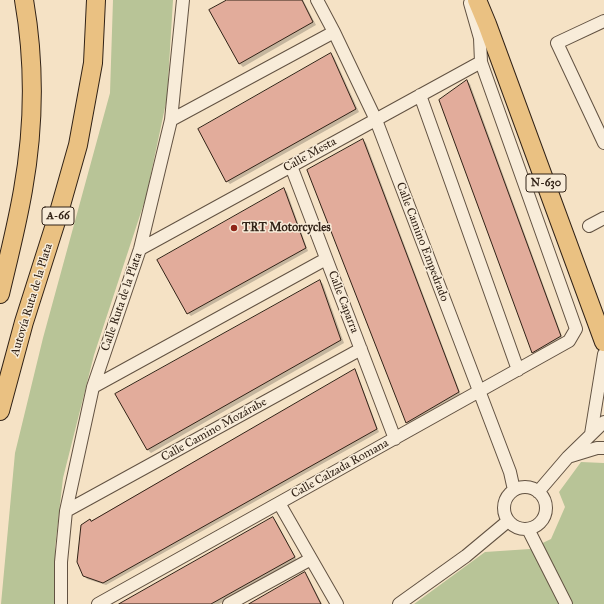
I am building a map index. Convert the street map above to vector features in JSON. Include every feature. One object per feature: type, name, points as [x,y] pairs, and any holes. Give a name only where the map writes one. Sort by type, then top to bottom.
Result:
[{"type":"highway","points":[[0,294],[23,190],[30,134],[32,76],[24,0]]},
{"type":"highway","name":"N-630","points":[[477,0],[604,342]]},
{"type":"highway","name":"N-630","points":[[485,0],[487,24]]},
{"type":"highway","name":"Autovía Ruta de la Plata","points":[[0,411],[24,322],[61,205],[78,144],[93,63],[96,1]]},
{"type":"street","points":[[183,3],[195,0]]},
{"type":"street","name":"Calle Camino Empedrado","points":[[317,0],[376,120],[510,472],[514,490]]},
{"type":"street","points":[[469,0],[480,38],[481,62]]},
{"type":"street","name":"Calle Ruta de la Plata","points":[[61,604],[61,562],[66,511],[93,387],[140,249],[171,120],[183,3]]},
{"type":"street","points":[[604,21],[557,43],[604,143]]},
{"type":"street","points":[[171,120],[334,32]]},
{"type":"street","name":"Calle Mesta","points":[[140,249],[481,62]]},
{"type":"street","name":"Calle Calzada Romana","points":[[98,604],[569,341],[576,329],[481,62]]},
{"type":"street","points":[[420,95],[518,370]]},
{"type":"street","name":"Calle Caparra","points":[[291,166],[395,439]]},
{"type":"street","points":[[589,226],[604,218]]},
{"type":"street","points":[[93,387],[326,259]]},
{"type":"street","name":"Calle Camino Mozárabe","points":[[66,511],[361,349]]},
{"type":"street","points":[[591,434],[604,354]]},
{"type":"street","points":[[538,492],[568,457],[604,422]]},
{"type":"street","points":[[568,457],[597,448],[604,448]]},
{"type":"street","points":[[525,487],[531,488],[538,492],[545,504],[545,513],[537,525],[528,529],[518,528],[508,521],[504,510],[506,497],[514,490],[525,487]]},
{"type":"street","points":[[279,503],[337,604]]},
{"type":"street","points":[[399,604],[466,556],[508,521]]},
{"type":"street","points":[[528,529],[566,604]]},
{"type":"street","points":[[229,604],[311,558]]},
{"type":"green space","points":[[113,0],[173,0],[167,98],[146,197],[94,355],[63,478],[55,548],[56,604],[1,604],[15,453],[43,338],[110,93]]},
{"type":"green space","points":[[581,462],[604,463],[604,604],[414,604],[485,552],[530,549],[551,539],[565,507],[559,492]]},
{"type":"building","points":[[227,0],[302,0],[313,22],[239,64],[209,10]]},
{"type":"building","points":[[331,53],[356,109],[226,182],[198,129]]},
{"type":"building","points":[[467,80],[561,336],[532,353],[439,100]]},
{"type":"building","points":[[363,139],[459,392],[406,423],[307,170]]},
{"type":"building","points":[[284,188],[306,248],[187,314],[157,260]]},
{"type":"building","points":[[320,280],[341,340],[147,450],[115,394]]},
{"type":"building","points":[[355,369],[377,429],[103,583],[83,576],[77,562],[81,525],[90,519],[91,521]]},
{"type":"building","points":[[273,517],[295,557],[211,604],[119,604]]},
{"type":"building","points":[[305,572],[321,604],[249,604]]},
{"type":"place","name":"TRT Motorcycles","points":[[234,228]]}]
